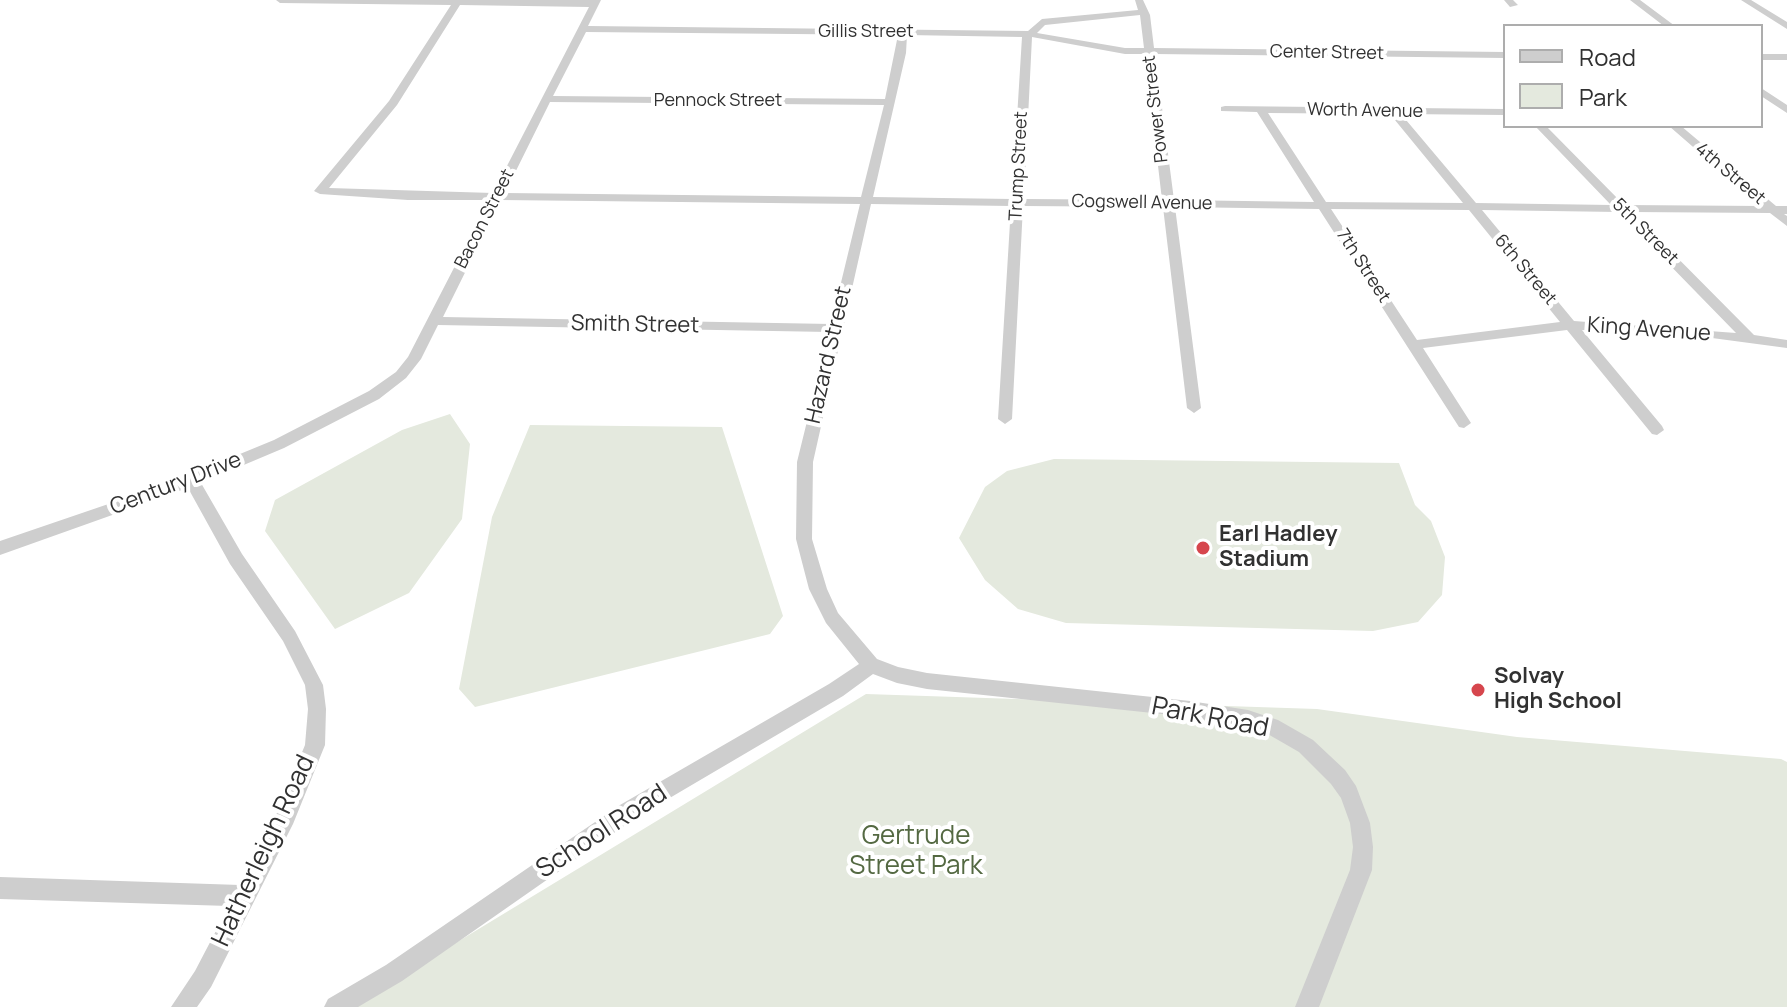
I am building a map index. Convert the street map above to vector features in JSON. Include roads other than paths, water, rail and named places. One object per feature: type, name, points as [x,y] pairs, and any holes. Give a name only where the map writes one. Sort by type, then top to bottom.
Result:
[{"type":"street","points":[[280,0],[596,2]]},
{"type":"street","points":[[1634,0],[1667,24]]},
{"type":"street","points":[[1745,0],[1787,26]]},
{"type":"street","name":"Cogswell Avenue","points":[[457,2],[393,103],[320,191],[408,196],[1787,210]]},
{"type":"street","name":"Bacon Street","points":[[348,410],[401,375],[414,359],[596,2]]},
{"type":"street","points":[[1029,34],[1042,22],[1142,6]]},
{"type":"street","name":"Power Street","points":[[1142,6],[1194,408]]},
{"type":"street","points":[[1767,13],[1787,13]]},
{"type":"street","name":"Gillis Street","points":[[582,29],[1029,34],[1125,51],[1149,51]]},
{"type":"street","name":"Hazard Street","points":[[871,665],[832,618],[818,589],[804,539],[805,462],[903,32]]},
{"type":"street","name":"Trump Street","points":[[1005,419],[1025,45],[1029,34]]},
{"type":"street","name":"Center Street","points":[[1149,51],[1503,55]]},
{"type":"street","points":[[1763,57],[1787,57]]},
{"type":"street","points":[[1763,92],[1787,110]]},
{"type":"street","name":"Pennock Street","points":[[547,99],[889,102]]},
{"type":"street","name":"Worth Avenue","points":[[1225,109],[1503,112]]},
{"type":"street","name":"7th Street","points":[[1261,110],[1464,423]]},
{"type":"street","name":"6th Street","points":[[1393,111],[1657,430]]},
{"type":"street","name":"5th Street","points":[[1542,128],[1750,339]]},
{"type":"street","name":"4th Street","points":[[1676,128],[1787,222]]},
{"type":"street","name":"Smith Street","points":[[434,321],[835,328]]},
{"type":"street","name":"King Avenue","points":[[1415,345],[1570,325],[1787,344]]},
{"type":"street","name":"Century Drive","points":[[0,548],[191,480],[279,444],[348,410]]},
{"type":"street","name":"Hatherleigh Road","points":[[183,1007],[203,979],[307,769],[315,745],[317,709],[314,685],[289,636],[236,559],[191,480]]},
{"type":"street","name":"School Road","points":[[336,1007],[394,973],[627,812],[836,690],[871,665]]},
{"type":"street","name":"Park Road","points":[[871,665],[927,681],[1190,709],[1248,719],[1271,726],[1306,746],[1338,777],[1349,793],[1360,823],[1363,847],[1361,870],[1307,1007]]},
{"type":"street","points":[[0,888],[246,896]]},
{"type":"place","name":"Earl Hadley Stadium","points":[[1203,548]]},
{"type":"place","name":"Solvay High School","points":[[1478,690]]},
{"type":"park label","name":"Gertrude Street Park","points":[[916,852]]}]
